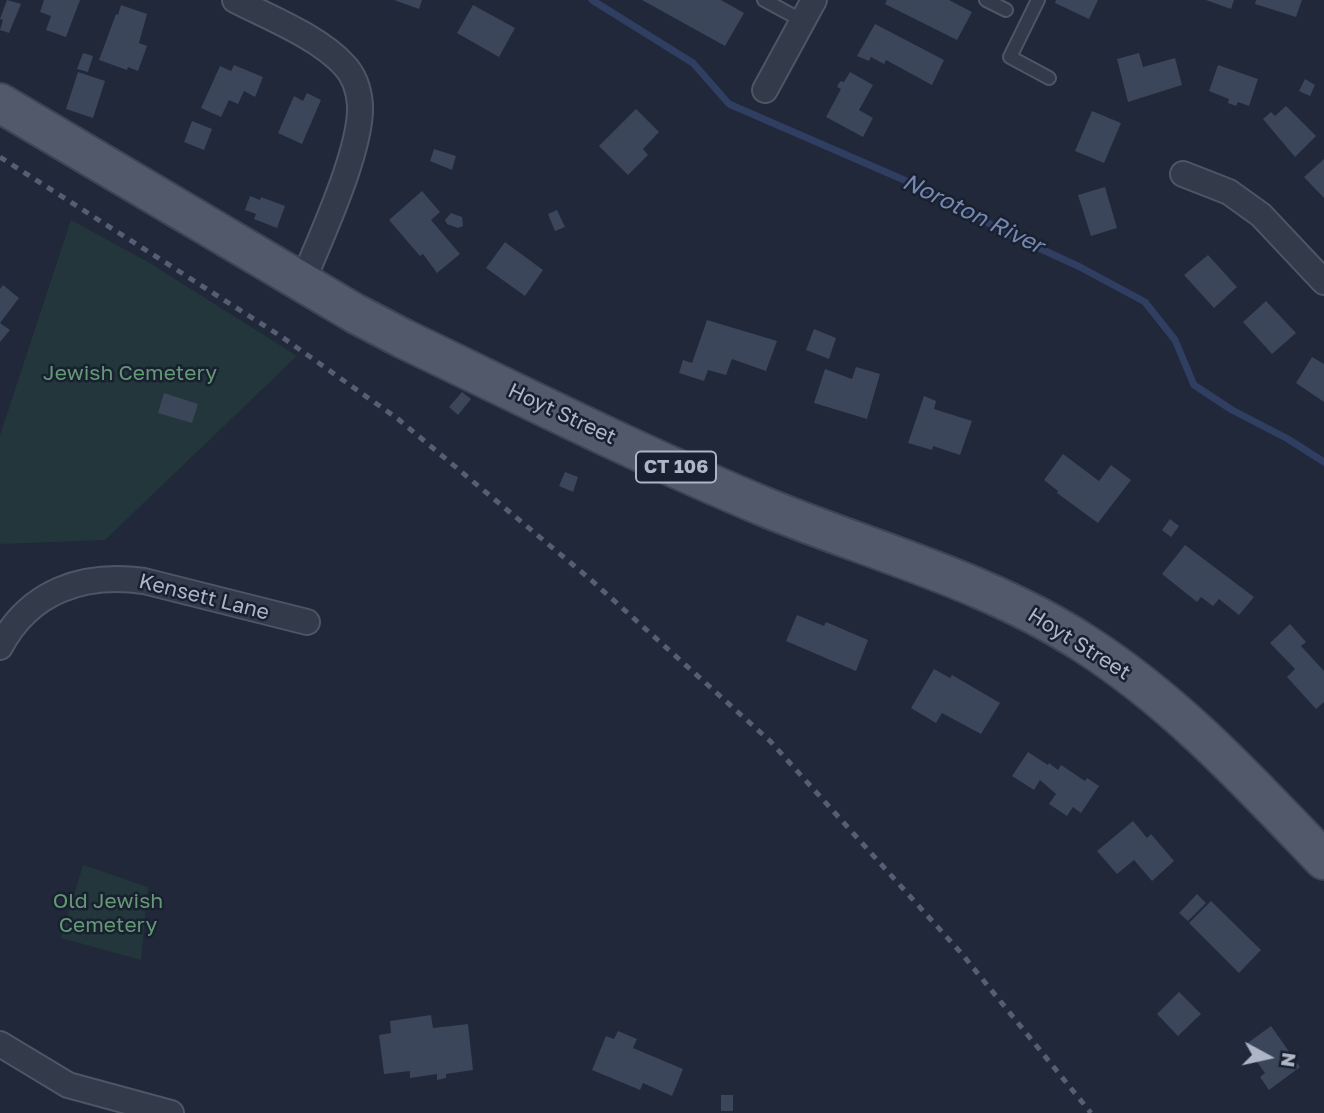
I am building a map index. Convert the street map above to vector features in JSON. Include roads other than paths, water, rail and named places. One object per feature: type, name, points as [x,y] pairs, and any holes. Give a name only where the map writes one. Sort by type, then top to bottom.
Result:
[{"type":"main road","name":"Hoyt Street","points":[[0,103],[302,283],[404,340],[727,491],[972,586],[1065,631],[1131,676],[1210,741],[1324,860]]},
{"type":"street","points":[[235,0],[329,52],[348,69],[358,92],[360,119],[356,139],[341,185],[302,283]]},
{"type":"street","points":[[765,90],[808,11]]},
{"type":"street","points":[[1183,174],[1229,192],[1261,215],[1324,282]]},
{"type":"street","name":"Kensett Lane","points":[[0,647],[13,627],[46,596],[71,584],[96,579],[144,580],[307,622]]},
{"type":"street","points":[[0,1044],[68,1085],[171,1113]]},
{"type":"lane","points":[[764,0],[808,11]]},
{"type":"lane","points":[[986,0],[1006,10]]},
{"type":"lane","points":[[1038,0],[1010,57],[1049,78]]},
{"type":"waterway","name":"Noroton River","points":[[592,0],[693,63],[729,104],[941,196],[1004,232],[1080,267],[1145,302],[1175,340],[1194,385],[1232,410],[1288,439],[1324,462]]},
{"type":"railway","points":[[0,157],[282,337],[398,419],[590,579],[770,741],[962,954],[1091,1113]]},
{"type":"park label","name":"Jewish Cemetery","points":[[130,373]]},
{"type":"park label","name":"Old Jewish Cemetery","points":[[108,913]]}]
